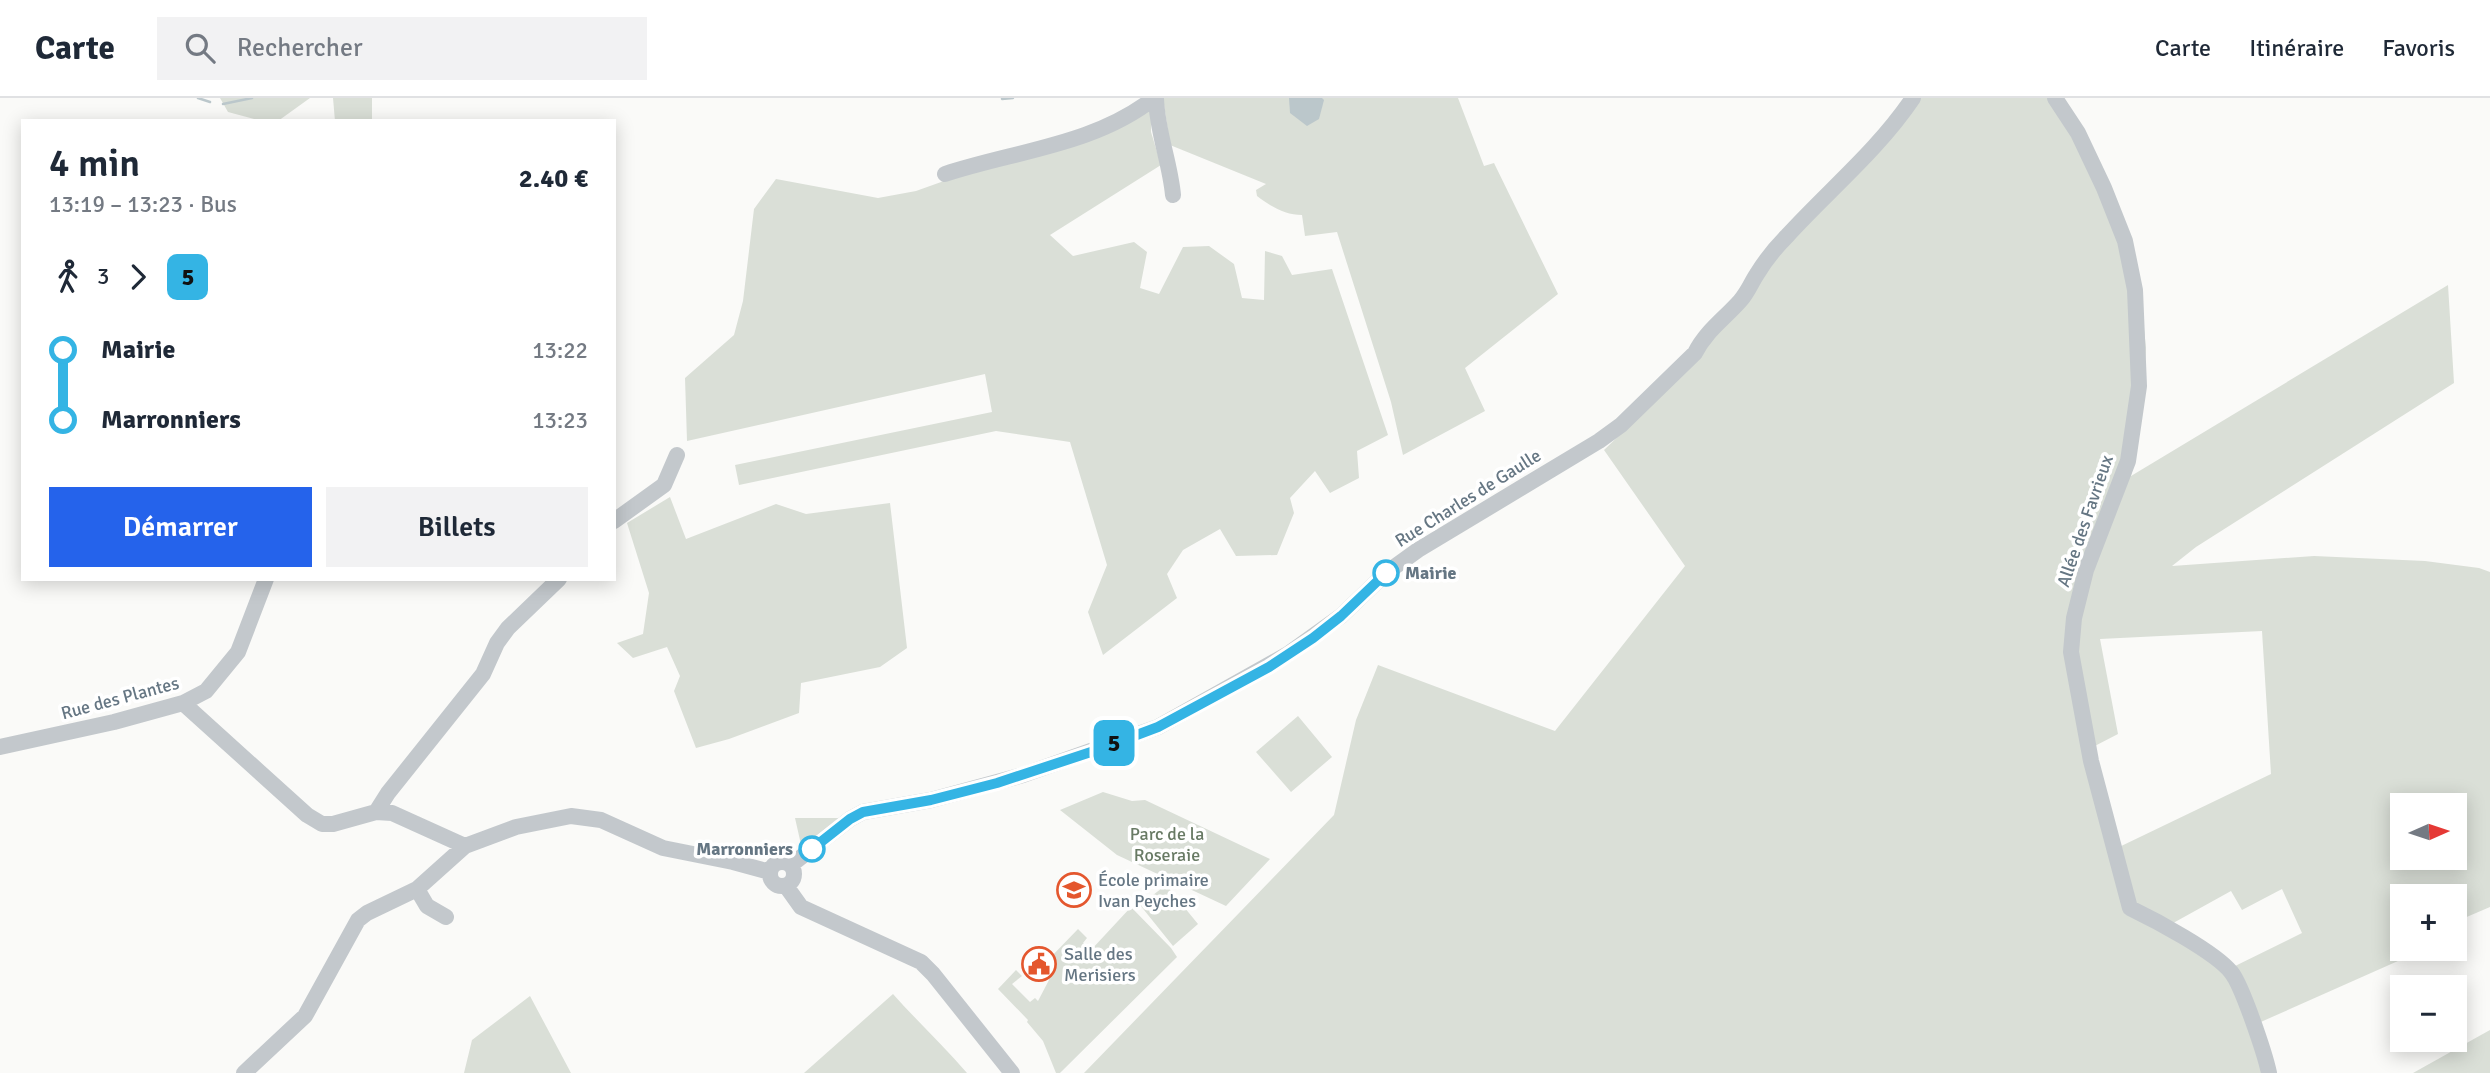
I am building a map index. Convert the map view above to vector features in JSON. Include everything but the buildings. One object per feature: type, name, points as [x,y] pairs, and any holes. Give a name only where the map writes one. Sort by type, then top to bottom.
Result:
[{"type":"street","points":[[944,174],[1088,134],[1115,124],[1155,98],[1157,124],[1171,170],[1173,195]]},
{"type":"street","name":"Rue Charles de Gaulle","points":[[791,865],[863,812],[931,800],[997,783],[1158,727],[1269,667],[1313,638],[1341,616],[1386,573],[1418,550],[1621,425],[1695,353],[1717,322],[1751,287],[1757,274],[1784,238],[1878,144],[1913,98]]},
{"type":"street","name":"Allée des Favrieux","points":[[2054,98],[2078,133],[2104,188],[2125,241],[2135,290],[2140,386],[2128,461],[2085,570],[2074,618],[2071,652],[2091,761],[2130,908],[2220,960],[2233,974],[2266,1056],[2269,1073]]},
{"type":"street","points":[[616,520],[664,485],[677,455]]},
{"type":"street","name":"Rue des Plantes","points":[[0,747],[114,722],[183,703],[206,691],[238,652],[265,581]]},
{"type":"street","points":[[376,812],[388,793],[483,674],[497,643],[508,628],[557,581]]},
{"type":"street","points":[[183,703],[307,816],[322,824],[334,824],[376,812],[392,813],[466,846]]},
{"type":"street","points":[[244,1073],[305,1016],[358,920],[417,889],[466,846],[537,822],[570,816],[584,817],[601,821],[663,848],[770,872]]},
{"type":"street","points":[[778,862],[791,865],[793,880],[786,886],[776,885],[770,872],[778,862]]},
{"type":"street","points":[[786,886],[802,907],[921,962],[1012,1073]]},
{"type":"street","points":[[417,889],[427,906],[446,917]]},
{"type":"green space","points":[[220,98],[310,98],[281,119],[254,119],[228,112]]},
{"type":"green space","points":[[333,98],[372,98],[372,119],[335,119]]},
{"type":"green space","points":[[1163,98],[1458,98],[1484,166],[1494,163],[1558,294],[1465,368],[1485,411],[1403,455],[1391,402],[1337,232],[1305,236],[1302,215],[1278,209],[1257,196],[1256,190],[1266,184],[1170,145]]},
{"type":"green space","points":[[1920,98],[2061,98],[2141,300],[2146,348],[2142,417],[2131,476],[2448,285],[2454,383],[2196,547],[2172,566],[2314,556],[2425,561],[2479,568],[2490,572],[2490,907],[2467,917],[2467,884],[2390,884],[2390,961],[2398,961],[2254,1025],[2269,1073],[1084,1073],[1334,815],[1356,720],[1378,665],[1555,731],[1685,566],[1604,450],[1682,375],[1797,228]],"holes":[[[2262,631],[2271,774],[2115,849],[2089,749],[2118,734],[2100,639]],[[2282,889],[2302,933],[2229,969],[2166,927],[2231,891],[2242,910]]]},
{"type":"green space","points":[[1151,107],[1151,132],[1161,165],[1050,235],[1073,256],[1134,242],[1147,252],[1140,288],[1159,294],[1183,247],[1209,246],[1234,264],[1242,298],[1264,300],[1265,251],[1282,256],[1292,275],[1332,269],[1388,435],[1357,451],[1359,478],[1330,493],[1315,471],[1290,498],[1294,513],[1277,555],[1236,556],[1220,529],[1183,550],[1167,574],[1177,598],[1103,655],[1088,612],[1107,565],[1070,442],[996,431],[739,485],[735,465],[992,412],[985,374],[687,441],[685,378],[734,335],[743,301],[754,209],[776,179],[878,198],[916,191]]},
{"type":"green space","points":[[670,497],[686,539],[776,504],[806,514],[890,503],[907,648],[880,667],[801,683],[799,713],[696,748],[674,691],[680,676],[667,647],[633,658],[617,643],[643,634],[649,593],[627,523]]},
{"type":"green space","points":[[1298,716],[1332,757],[1291,792],[1256,752]]},
{"type":"green space","name":"Parc de la Roseraie","points":[[1103,792],[1132,801],[1145,800],[1270,859],[1226,906],[1117,855],[1060,810]]},
{"type":"green space","points":[[795,818],[846,818],[802,849]]},
{"type":"green space","points":[[1166,885],[1198,924],[1173,946],[1140,905]]},
{"type":"green space","points":[[1131,907],[1177,957],[1060,1073],[1056,1073],[1043,1041],[1028,1020],[998,989],[1016,970],[1022,976],[1012,984],[1030,1002],[1035,998],[1038,1001],[1056,968],[1048,960],[1078,929],[1087,938],[1083,943],[1091,950]]},
{"type":"green space","points":[[893,994],[967,1073],[804,1073]]},
{"type":"green space","points":[[530,996],[571,1073],[464,1073],[472,1040]]},
{"type":"green space","points":[[2490,1030],[2490,1073],[2413,1073],[2451,1052],[2467,1052],[2467,1043]]},
{"type":"shaded area","points":[[1289,98],[1322,98],[1324,100],[1319,119],[1307,126],[1290,113]]},
{"type":"waterway","points":[[198,98],[210,102]]},
{"type":"waterway","points":[[223,104],[252,98]]},
{"type":"waterway","points":[[1002,99],[1013,98]]},
{"type":"bus line","name":"5","points":[[812,849],[863,812],[931,800],[997,783],[1158,727],[1269,667],[1313,638],[1341,616],[1386,573]]},
{"type":"place","name":"Mairie","points":[[1386,573]]},
{"type":"place","name":"Marronniers","points":[[812,849]]},
{"type":"place","name":"École primaire Ivan Peyches","points":[[1074,890]]},
{"type":"place","name":"Salle des Merisiers","points":[[1039,964]]}]
